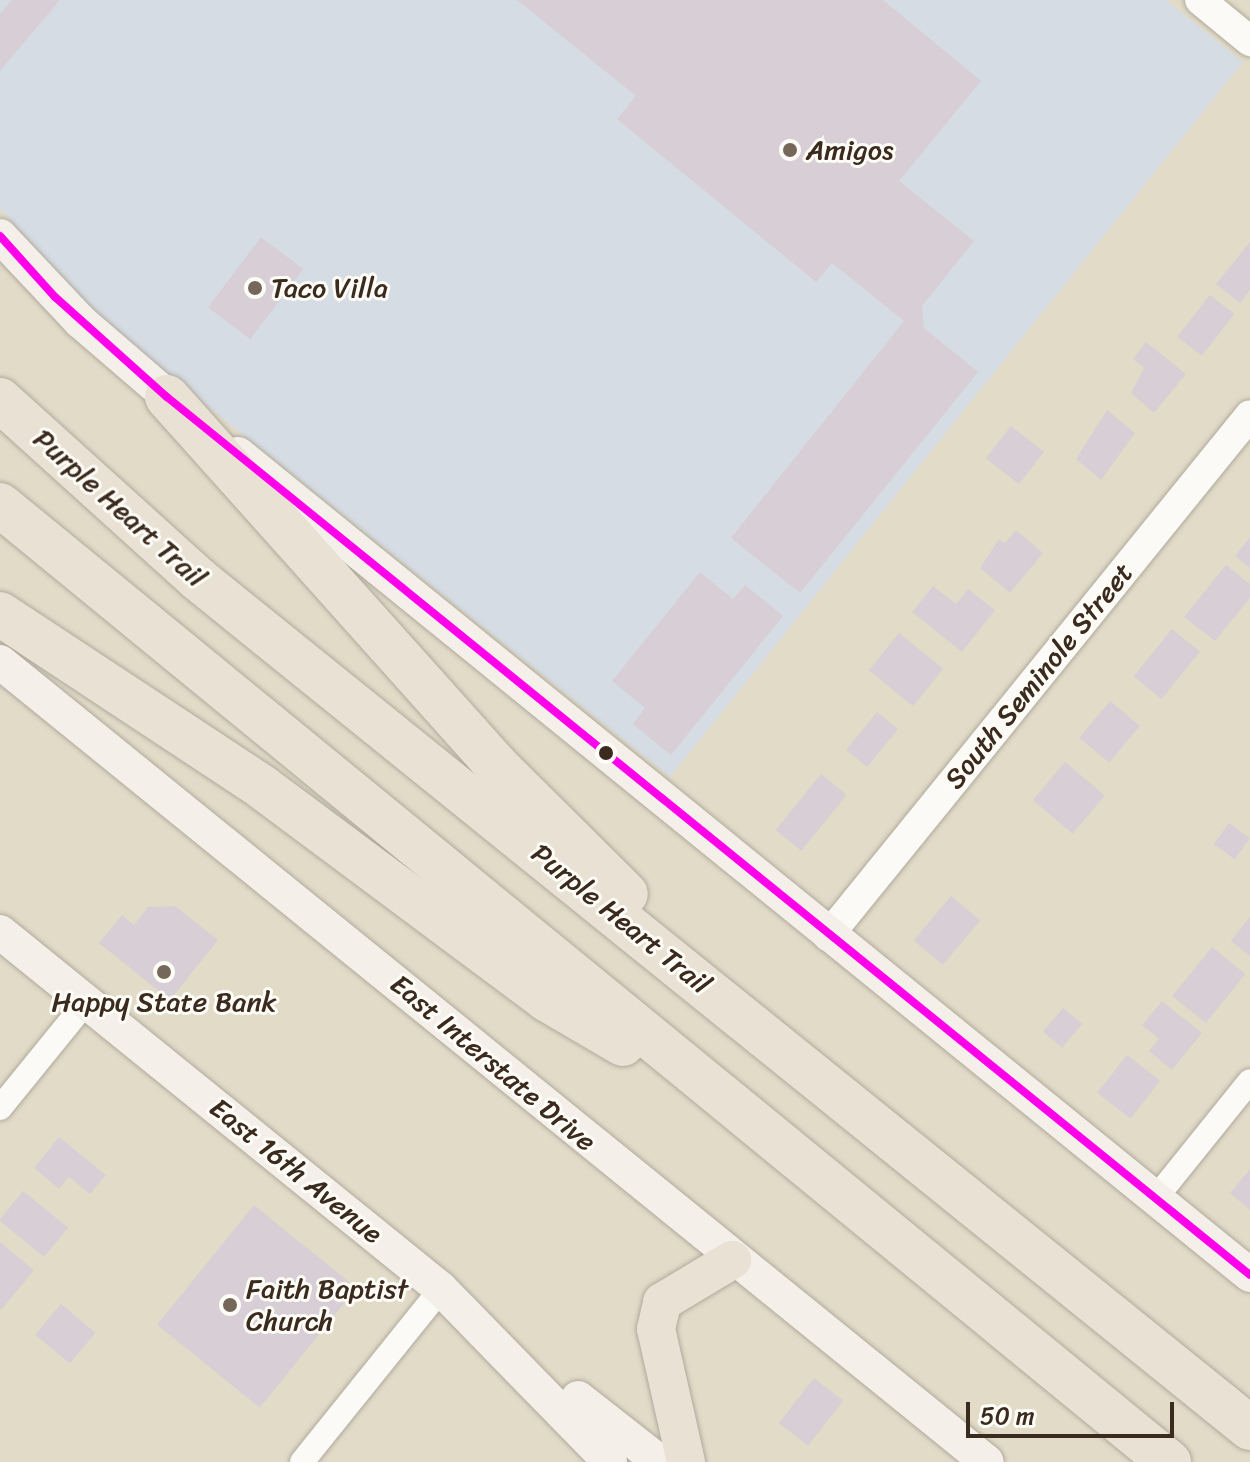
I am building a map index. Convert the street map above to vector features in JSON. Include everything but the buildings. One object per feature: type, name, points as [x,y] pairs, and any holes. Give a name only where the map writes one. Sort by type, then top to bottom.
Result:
[{"type":"highway","points":[[167,397],[498,767],[734,1010]]},
{"type":"highway","name":"Purple Heart Trail","points":[[0,400],[198,579],[1250,1428]]},
{"type":"highway","points":[[0,505],[1169,1462]]},
{"type":"highway","points":[[0,614],[262,787],[546,999],[753,1121]]},
{"type":"highway","points":[[1091,1399],[1145,1462]]},
{"type":"main road","points":[[0,236],[55,297],[167,397],[828,936],[1250,1275]]},
{"type":"main road","name":"East Interstate Drive","points":[[0,662],[732,1260],[987,1462]]},
{"type":"main road","name":"East 16th Avenue","points":[[0,932],[441,1289],[610,1462]]},
{"type":"main road","points":[[686,1462],[656,1329],[662,1302],[732,1260]]},
{"type":"main road","points":[[441,1289],[660,1462]]},
{"type":"street","points":[[1200,0],[1250,41]]},
{"type":"street","name":"South Seminole Street","points":[[828,936],[1250,415]]},
{"type":"street","points":[[0,1108],[86,1002]]},
{"type":"street","points":[[1155,1199],[1250,1081]]},
{"type":"street","points":[[302,1462],[441,1289]]},
{"type":"shaded area","points":[[0,0],[1166,0],[1243,62],[670,777],[102,322],[0,209]]},
{"type":"transit line","points":[[0,236],[55,297],[167,397],[1250,1275]]},
{"type":"place","name":"Amigos","points":[[790,150]]},
{"type":"place","name":"Taco Villa","points":[[255,288]]},
{"type":"place","name":"Happy State Bank","points":[[164,972]]},
{"type":"place","name":"Faith Baptist Church","points":[[230,1305]]}]
